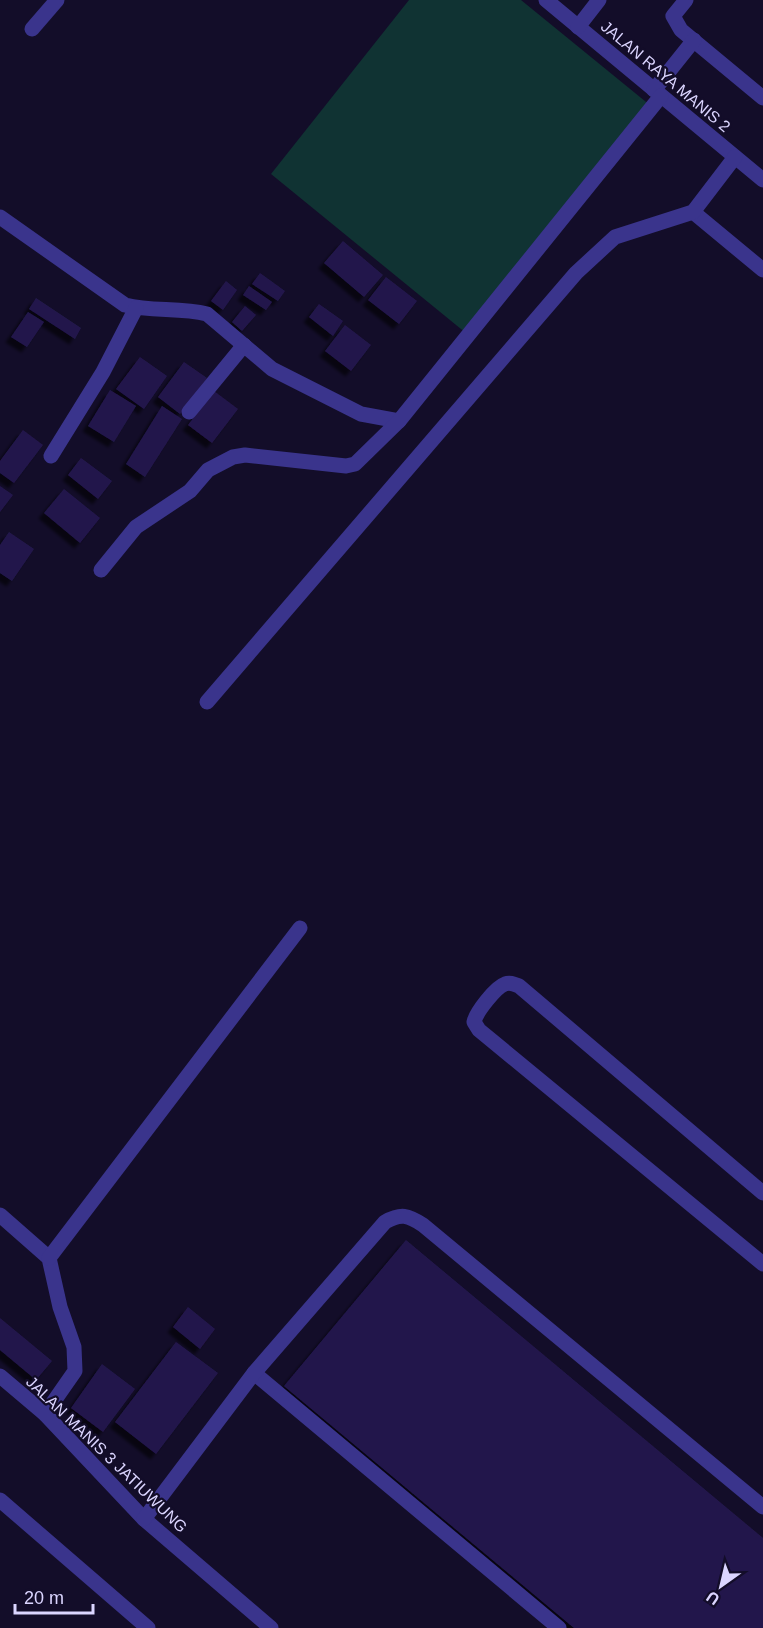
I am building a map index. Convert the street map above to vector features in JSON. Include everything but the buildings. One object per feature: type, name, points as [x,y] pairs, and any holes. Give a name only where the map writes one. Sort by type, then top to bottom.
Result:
[{"type":"street","points":[[32,29],[57,0]]},
{"type":"street","name":"JALAN RAYA MANIS 2","points":[[546,0],[763,180]]},
{"type":"street","points":[[578,27],[599,0]]},
{"type":"street","points":[[686,0],[673,16],[681,30],[763,98]]},
{"type":"street","points":[[101,570],[136,527],[190,491],[208,471],[232,457],[245,455],[346,466],[356,464],[399,421],[657,93],[694,40]]},
{"type":"street","points":[[207,702],[576,273],[615,237],[671,222],[693,212],[735,157]]},
{"type":"street","points":[[693,212],[763,270]]},
{"type":"street","points":[[0,217],[125,305],[136,308],[194,310],[207,314],[272,369],[361,414],[399,421]]},
{"type":"street","points":[[51,456],[103,372],[136,308]]},
{"type":"street","points":[[189,412],[244,345]]},
{"type":"street","points":[[49,1258],[300,928]]},
{"type":"street","points":[[763,1193],[519,986],[512,982],[503,984],[476,1014],[474,1022],[479,1029],[763,1264]]},
{"type":"street","points":[[0,1215],[49,1258],[60,1307],[74,1347],[75,1371],[45,1414]]},
{"type":"street","points":[[144,1519],[255,1373],[385,1222],[396,1215],[408,1215],[763,1507]]},
{"type":"street","points":[[255,1373],[559,1628]]},
{"type":"street","name":"JALAN MANIS 3 JATIUWUNG","points":[[0,1376],[45,1414],[144,1519],[271,1628]]},
{"type":"street","points":[[0,1500],[148,1628]]},
{"type":"green space","points":[[409,0],[521,0],[651,106],[472,338],[271,174]]}]
